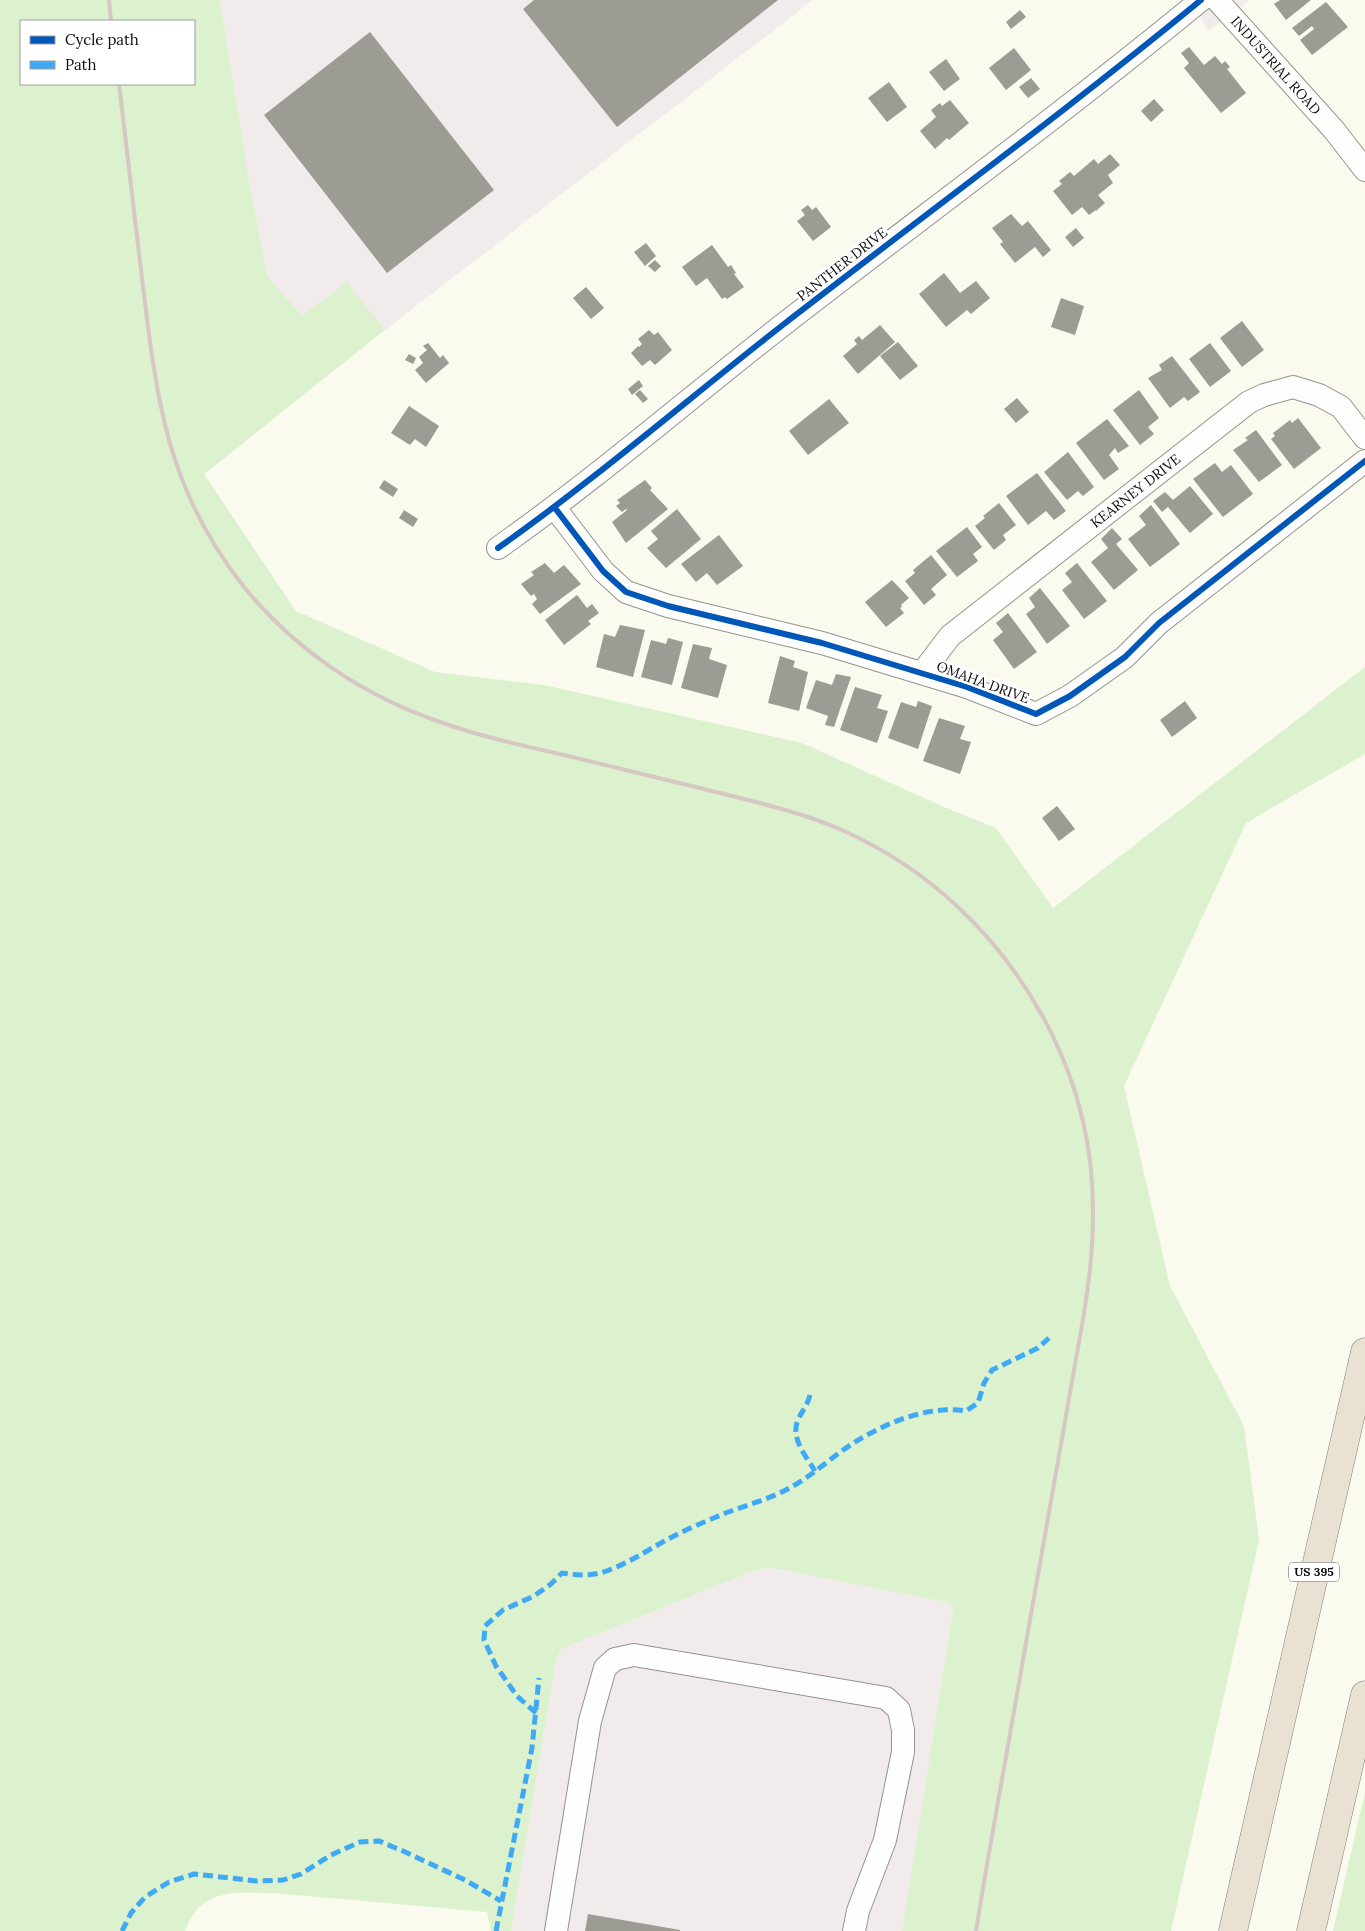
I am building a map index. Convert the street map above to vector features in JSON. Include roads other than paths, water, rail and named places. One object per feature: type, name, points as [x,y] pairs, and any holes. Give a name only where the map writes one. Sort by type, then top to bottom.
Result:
[{"type":"highway","name":"US 395","points":[[1233,1931],[1365,1352]]},
{"type":"highway","points":[[1311,1931],[1365,1695]]},
{"type":"street","name":"PANTHER DRIVE","points":[[498,548],[555,508],[782,326],[1082,96],[1200,0]]},
{"type":"street","name":"INDUSTRIAL ROAD","points":[[1217,0],[1334,130],[1365,170]]},
{"type":"street","name":"KEARNEY DRIVE","points":[[922,673],[950,636],[1249,402],[1264,394],[1293,387],[1319,395],[1341,407],[1365,438]]},
{"type":"street","name":"OMAHA DRIVE","points":[[555,508],[603,571],[626,592],[668,606],[822,642],[966,687],[1036,714],[1070,696],[1125,657],[1160,623],[1365,461]]},
{"type":"street","points":[[556,1931],[590,1721],[605,1668],[615,1659],[634,1654],[886,1698],[899,1710],[903,1730],[903,1752],[897,1788],[885,1840],[858,1911],[854,1931]]},
{"type":"railway","points":[[109,0],[111,20]]},
{"type":"railway","points":[[119,85],[152,357],[168,437],[180,475],[196,512],[217,549],[244,587],[264,610],[308,651],[358,684],[384,699],[412,711],[455,727],[515,744],[782,809],[844,831],[875,847],[905,865],[932,885],[983,932],[1025,987],[1043,1017],[1061,1054],[1075,1091],[1084,1127],[1090,1164],[1093,1202],[1089,1279],[976,1931]]}]
